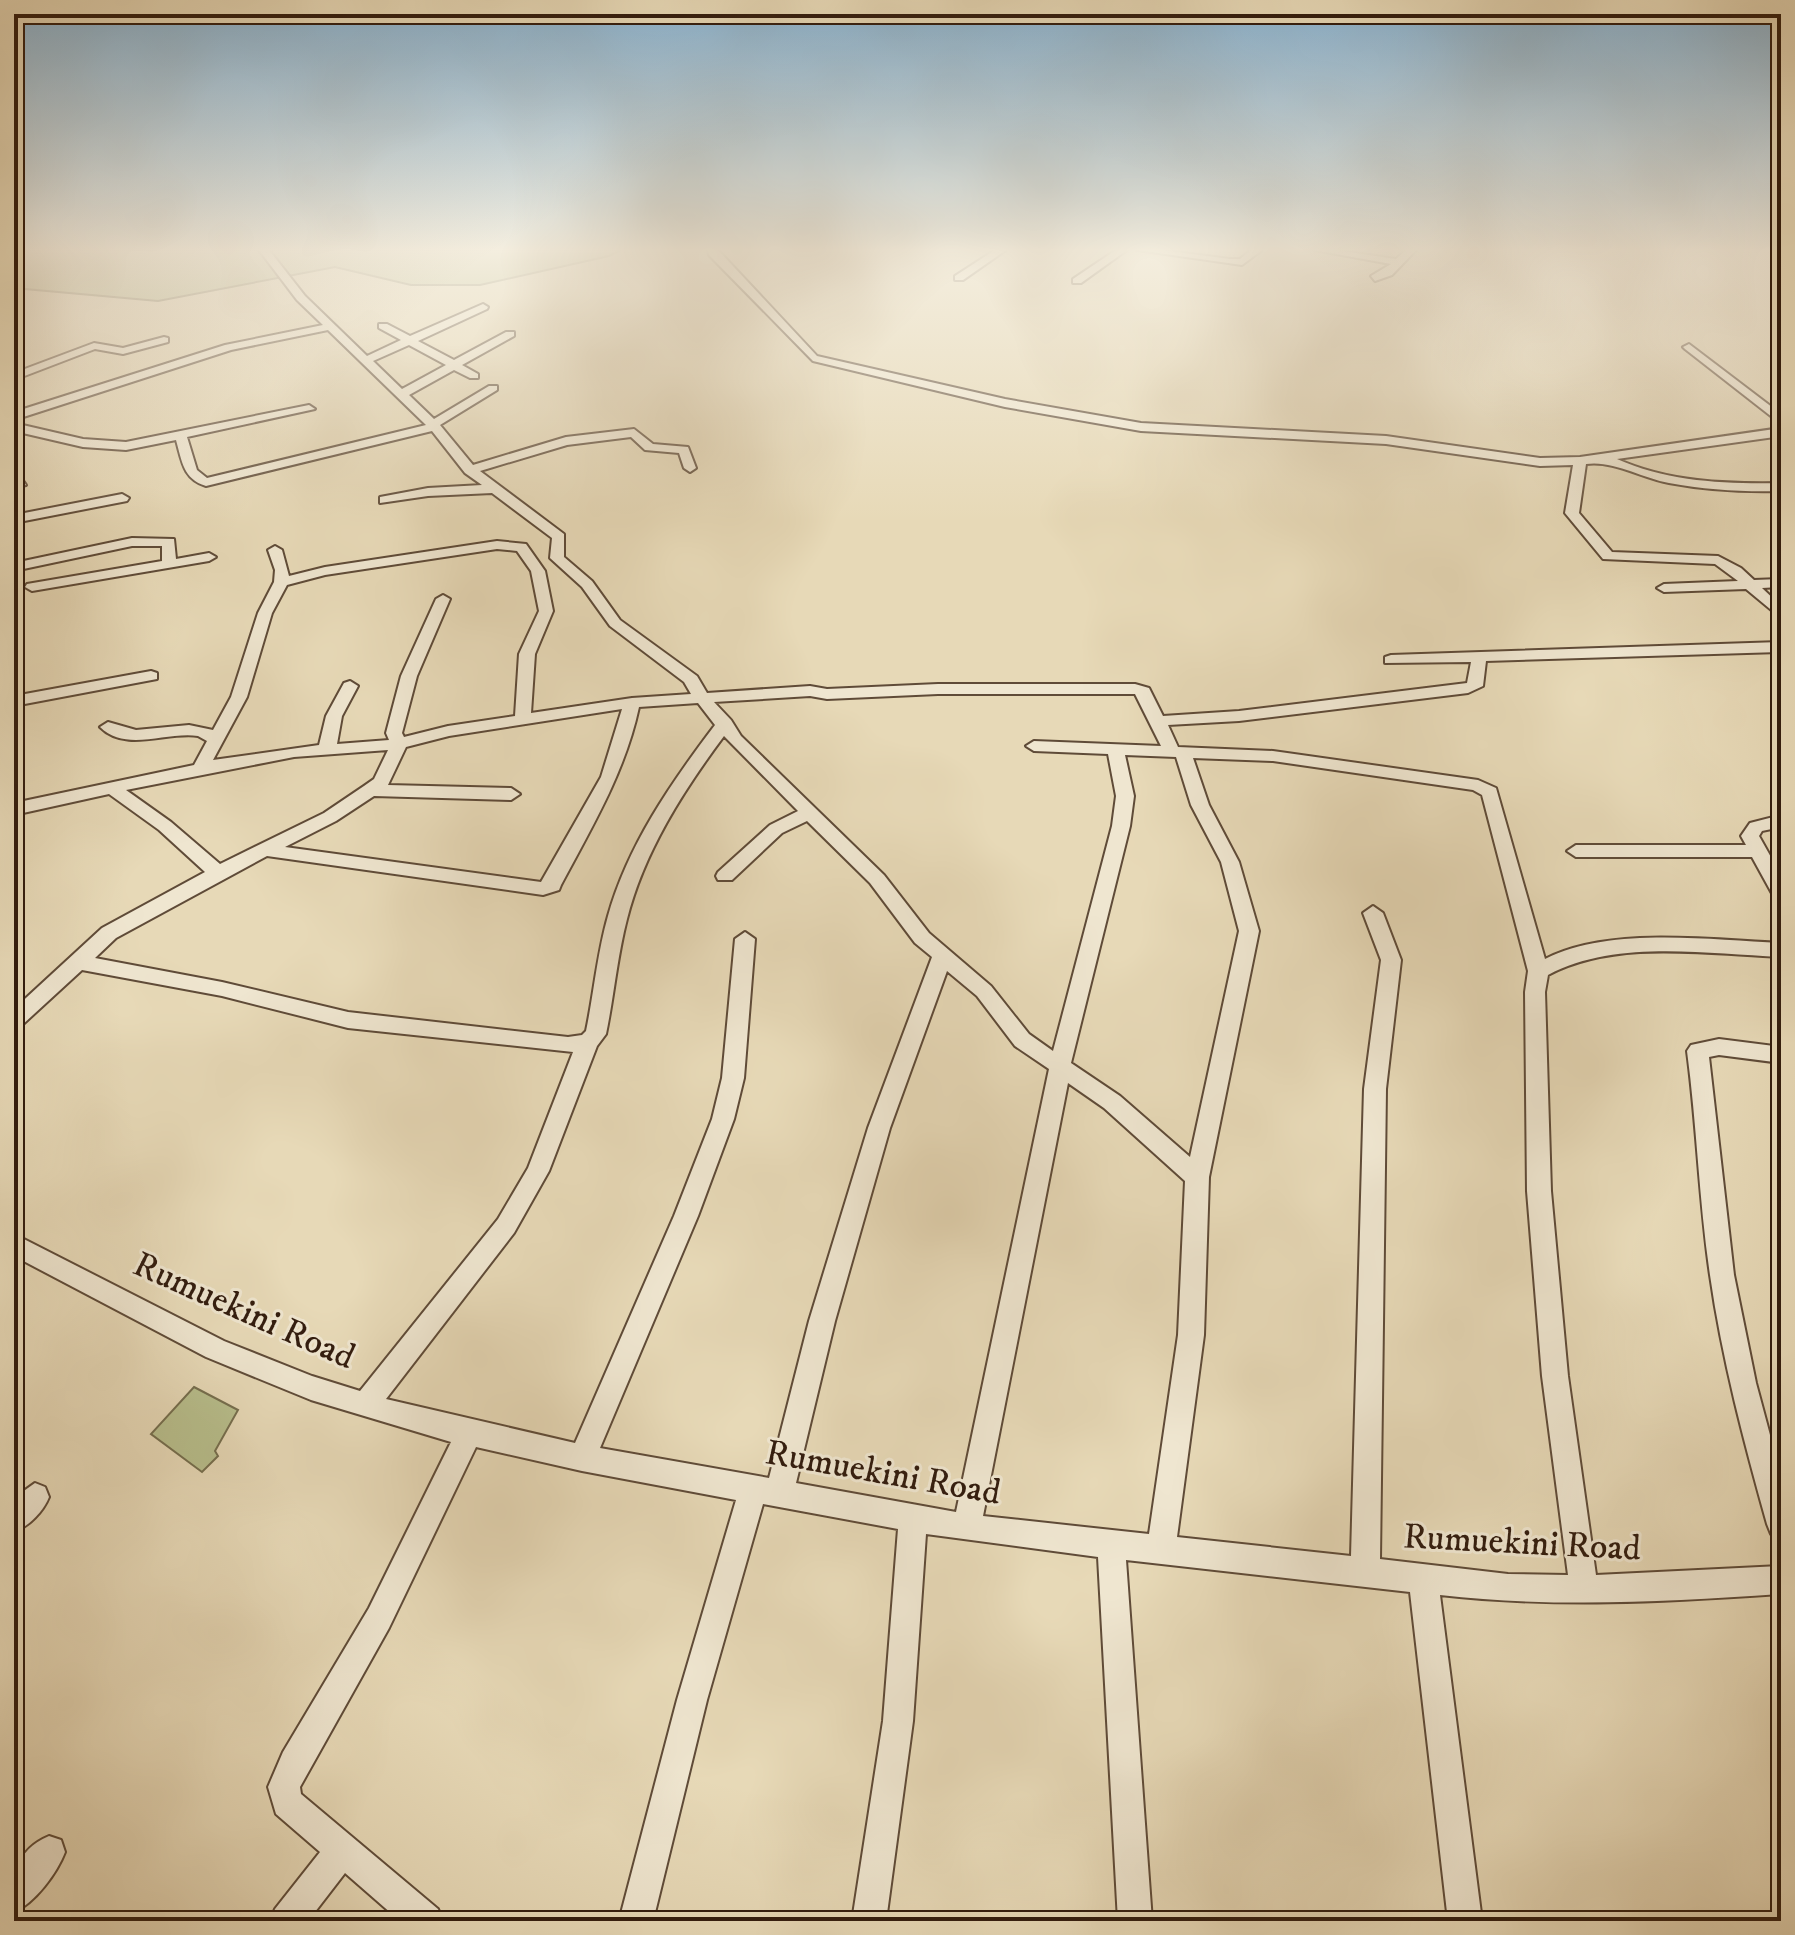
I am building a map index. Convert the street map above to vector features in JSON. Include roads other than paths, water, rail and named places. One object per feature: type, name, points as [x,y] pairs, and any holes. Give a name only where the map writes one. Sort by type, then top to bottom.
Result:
[{"type":"street","points":[[14,377],[94,346],[123,351],[163,340]]},
{"type":"street","points":[[14,416],[229,347],[262,340]]},
{"type":"street","points":[[344,340],[402,394],[470,470],[491,489],[559,537],[557,558],[587,584],[615,623],[691,679],[745,750],[877,879],[922,938],[984,991],[1022,1040],[1112,1102],[1197,1177]]},
{"type":"street","points":[[402,394],[498,340]]},
{"type":"street","points":[[794,340],[813,358],[838,367],[1005,403],[1141,427],[1386,440],[1510,460],[1580,461],[1781,432]]},
{"type":"street","points":[[367,360],[409,341],[474,376]]},
{"type":"street","points":[[1689,347],[1781,420]]},
{"type":"street","points":[[181,437],[187,466],[199,480],[206,482],[433,426],[493,388]]},
{"type":"street","points":[[14,427],[83,443],[115,446],[181,437],[309,409]]},
{"type":"street","points":[[470,470],[566,441],[634,433],[649,447],[684,450],[690,468]]},
{"type":"street","points":[[1603,458],[1625,468],[1709,488],[1781,487]]},
{"type":"street","points":[[1580,461],[1572,513],[1578,526],[1608,556],[1712,558],[1726,564],[1751,584],[1781,614]]},
{"type":"street","points":[[385,500],[442,490],[491,489]]},
{"type":"street","points":[[14,519],[122,498]]},
{"type":"street","points":[[14,567],[123,544],[167,540],[169,564]]},
{"type":"street","points":[[281,582],[325,571],[497,545],[521,547],[538,571],[546,611],[527,654],[523,718]]},
{"type":"street","points":[[200,769],[239,697],[265,613],[281,582],[282,570],[275,550]]},
{"type":"street","points":[[32,587],[209,557]]},
{"type":"street","points":[[1664,588],[1781,583]]},
{"type":"street","points":[[19,1011],[109,933],[218,873],[330,817],[381,782],[399,744],[394,733],[409,676],[443,599]]},
{"type":"street","points":[[1391,660],[1781,647]]},
{"type":"street","points":[[1158,721],[1239,716],[1468,688],[1475,686],[1479,657]]},
{"type":"street","points":[[14,701],[151,676]]},
{"type":"street","points":[[327,749],[334,716],[350,686]]},
{"type":"street","points":[[14,809],[200,769],[327,749],[399,744],[448,731],[632,703],[810,691],[827,694],[938,689],[1143,691],[1177,751],[1200,805],[1230,862],[1249,931],[1197,1177],[1191,1335],[1161,1550]]},
{"type":"street","points":[[266,850],[543,889],[552,885],[612,778],[624,745],[632,703]]},
{"type":"street","points":[[365,1405],[506,1226],[538,1171],[588,1042],[596,1034],[621,905],[634,868],[652,831],[725,723]]},
{"type":"street","points":[[108,727],[134,738],[196,729],[215,738]]},
{"type":"street","points":[[1034,746],[1177,751],[1341,763],[1484,787],[1490,792],[1502,825],[1538,971],[1535,992],[1539,1191],[1555,1376],[1584,1589]]},
{"type":"street","points":[[967,1528],[1060,1066],[1121,826],[1125,796],[1115,748]]},
{"type":"street","points":[[112,788],[165,826],[218,873]]},
{"type":"street","points":[[370,790],[511,794]]},
{"type":"street","points":[[725,876],[776,829],[809,813]]},
{"type":"street","points":[[1781,821],[1756,827],[1750,836],[1781,892]]},
{"type":"street","points":[[1576,851],[1758,851]]},
{"type":"street","points":[[1365,1571],[1375,1089],[1391,960],[1373,913]]},
{"type":"street","points":[[582,1458],[686,1216],[723,1119],[733,1078],[745,939]]},
{"type":"street","points":[[1538,971],[1550,962],[1600,950],[1645,947],[1781,950]]},
{"type":"street","points":[[636,1921],[692,1700],[766,1492],[822,1321],[879,1128],[942,957]]},
{"type":"street","points":[[79,962],[222,989],[348,1020],[568,1045],[588,1042]]},
{"type":"street","points":[[1781,1055],[1719,1047],[1698,1051],[1707,1107],[1717,1239],[1752,1422],[1781,1524]]},
{"type":"street","name":"Rumuekini Road","points":[[14,1244],[215,1349],[311,1388],[469,1433],[582,1458],[967,1528],[1508,1588],[1778,1584]]},
{"type":"street","points":[[426,1921],[287,1803],[284,1787],[379,1618],[469,1433]]},
{"type":"street","points":[[14,1518],[35,1497]]},
{"type":"street","points":[[869,1921],[894,1770],[910,1625],[912,1519]]},
{"type":"street","points":[[1111,1544],[1135,1921]]},
{"type":"street","points":[[1423,1578],[1465,1921]]},
{"type":"street","points":[[287,1921],[342,1850]]},
{"type":"street","points":[[14,1895],[49,1852]]}]
